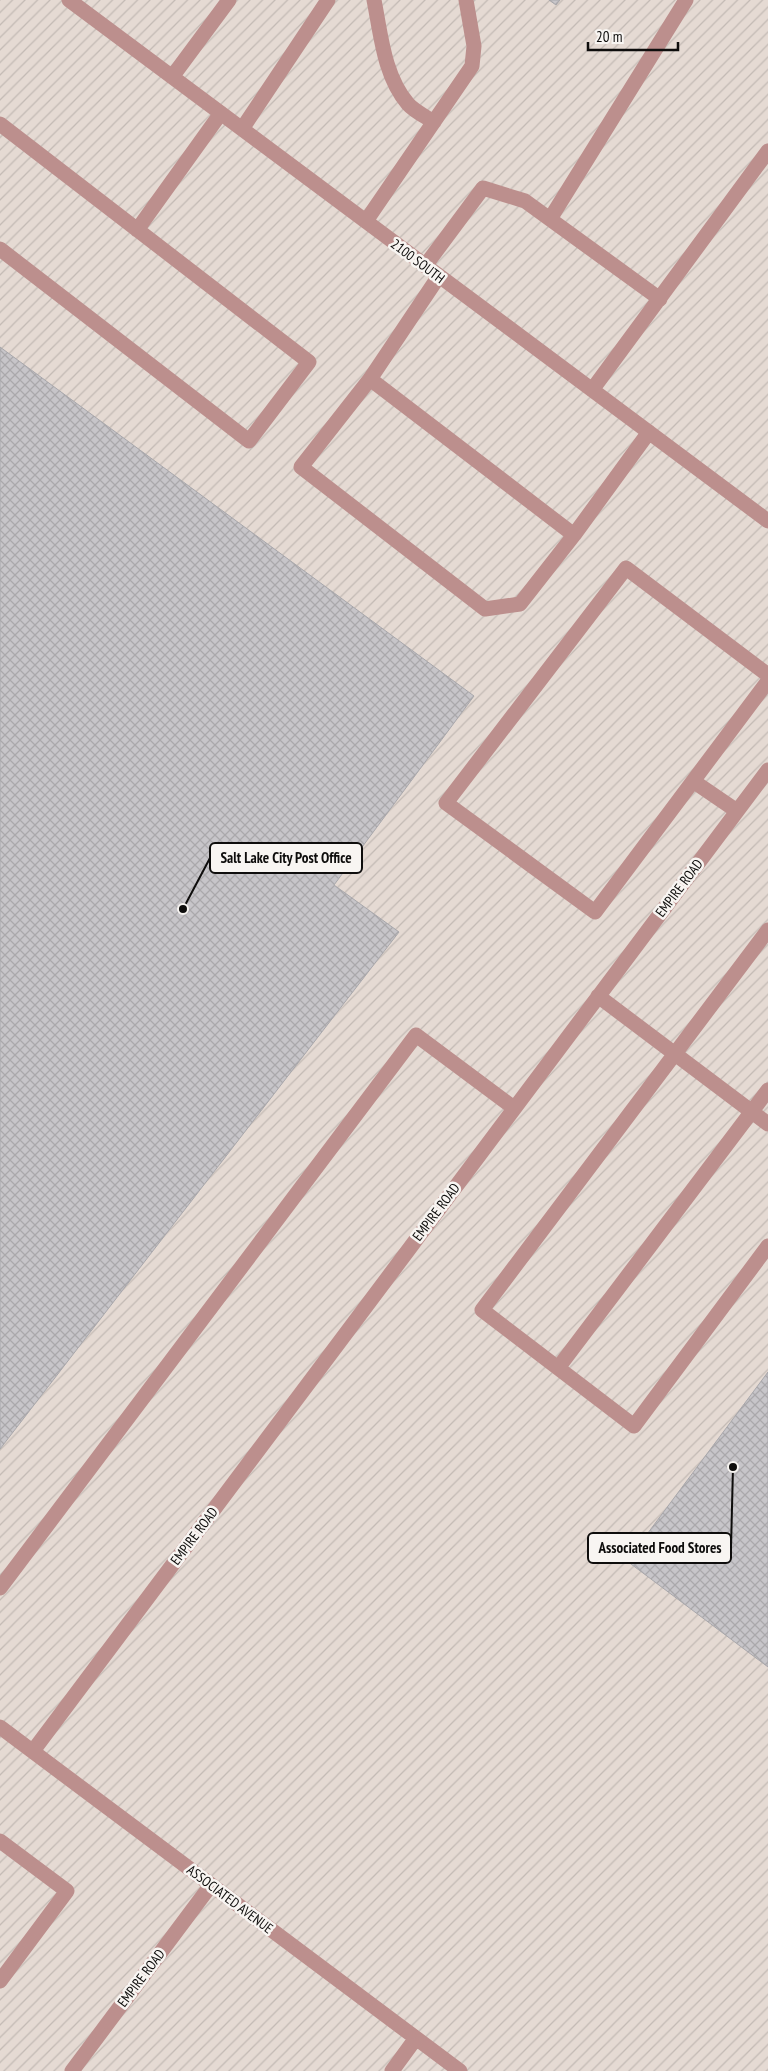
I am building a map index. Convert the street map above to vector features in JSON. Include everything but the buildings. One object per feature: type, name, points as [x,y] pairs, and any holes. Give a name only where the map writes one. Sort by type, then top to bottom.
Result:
[{"type":"street","name":"2100 SOUTH","points":[[70,0],[768,521]]},
{"type":"street","points":[[172,77],[229,0]]},
{"type":"street","points":[[242,129],[328,0]]},
{"type":"street","points":[[374,0],[388,66],[397,88],[409,105],[434,122]]},
{"type":"street","points":[[366,222],[472,66],[474,46],[466,0]]},
{"type":"street","points":[[550,219],[686,0]]},
{"type":"street","points":[[137,230],[221,113]]},
{"type":"street","points":[[0,124],[309,362],[249,440],[0,249]]},
{"type":"street","points":[[592,390],[768,151]]},
{"type":"street","points":[[425,266],[483,188],[526,201],[660,299]]},
{"type":"street","points":[[439,276],[370,379],[301,467],[485,609],[520,604],[574,535],[649,432]]},
{"type":"street","points":[[370,379],[574,535]]},
{"type":"street","points":[[768,675],[626,568],[446,803],[595,912],[768,681]]},
{"type":"street","name":"EMPIRE ROAD","points":[[33,1751],[768,770]]},
{"type":"street","points":[[693,781],[737,811]]},
{"type":"street","points":[[768,930],[482,1310],[634,1426],[768,1246]]},
{"type":"street","points":[[598,996],[768,1124]]},
{"type":"street","points":[[0,1588],[416,1035],[514,1108]]},
{"type":"street","points":[[558,1368],[768,1090]]},
{"type":"street","name":"ASSOCIATED AVENUE","points":[[0,1727],[460,2071]]},
{"type":"street","points":[[0,1840],[67,1891],[0,1981]]},
{"type":"street","name":"EMPIRE ROAD","points":[[72,2071],[211,1885]]},
{"type":"street","points":[[392,2071],[416,2038]]},
{"type":"shaded area","points":[[0,0],[768,0],[768,2071],[0,2071]]},
{"type":"place","name":"Salt Lake City Post Office","points":[[183,909]]},
{"type":"place","name":"Associated Food Stores","points":[[733,1467]]}]
